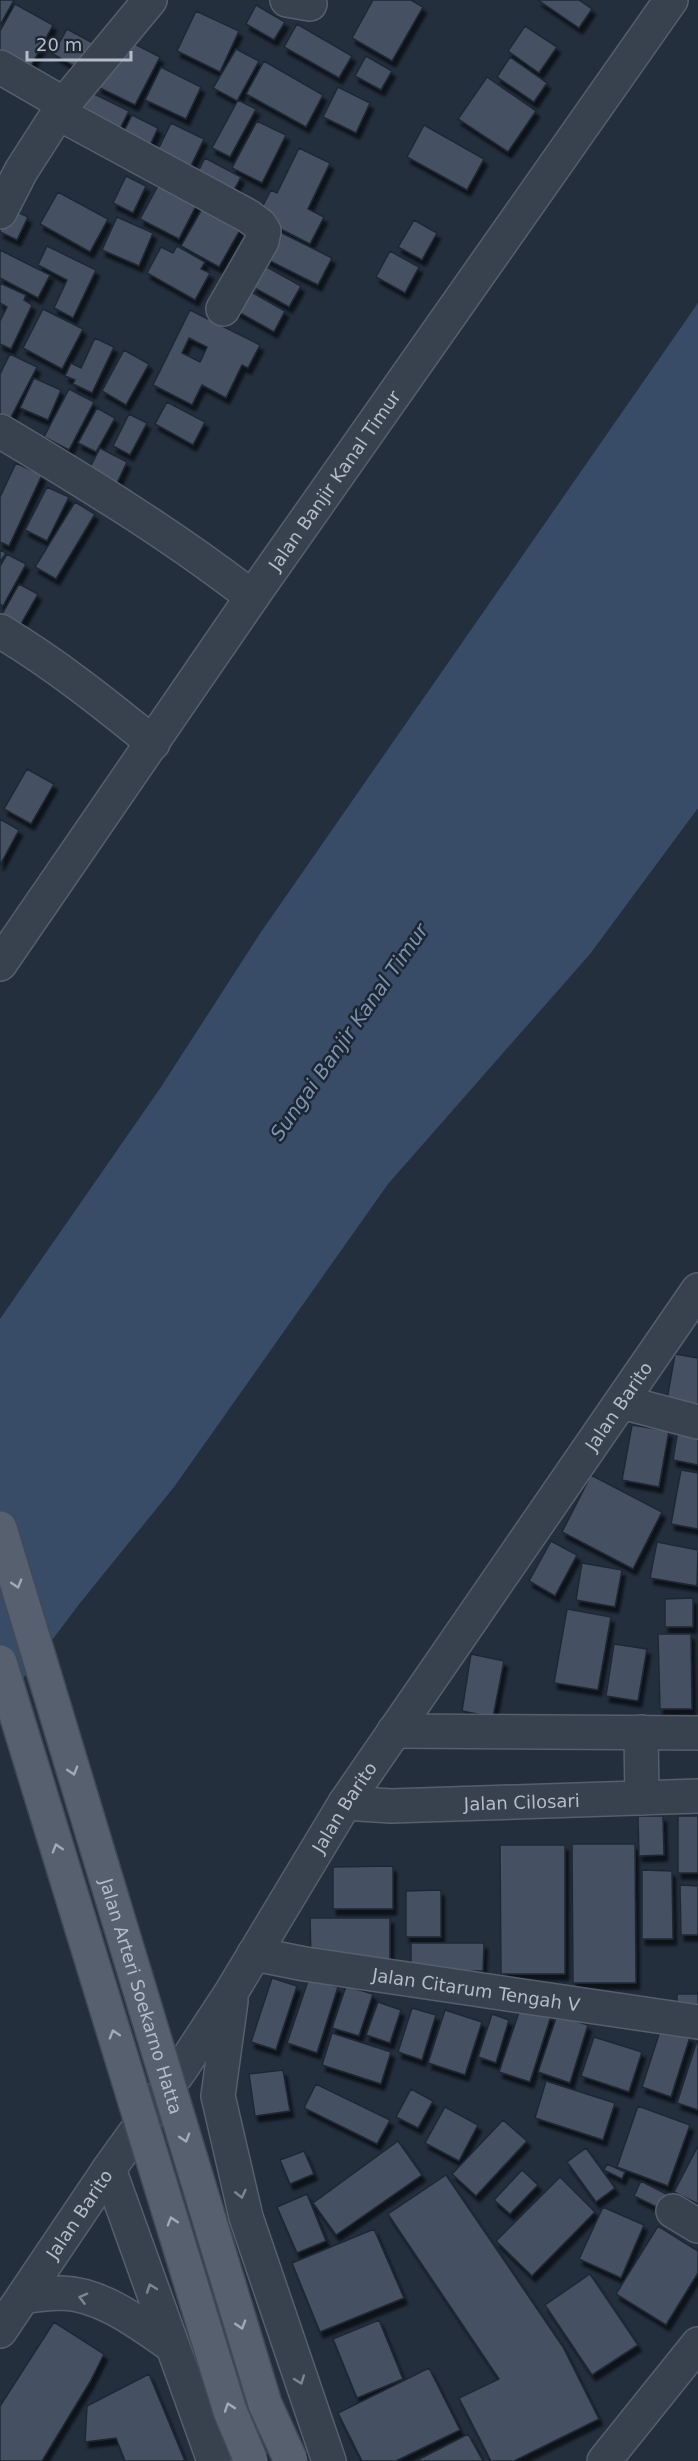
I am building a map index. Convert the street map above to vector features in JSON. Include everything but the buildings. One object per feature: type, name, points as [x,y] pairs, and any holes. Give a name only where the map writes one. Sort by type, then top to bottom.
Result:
[{"type":"main road","name":"Jalan Arteri Soekarno Hatta","points":[[0,1528],[265,2404],[291,2461]]},
{"type":"main road","name":"Jalan Arteri Soekarno Hatta","points":[[0,1662],[227,2399],[251,2461]]},
{"type":"street","points":[[0,212],[21,171],[61,109],[150,0]]},
{"type":"street","name":"Jalan Banjir Kanal Timur","points":[[0,963],[252,597],[671,0]]},
{"type":"street","points":[[0,67],[61,109],[260,225],[264,231],[262,241],[223,309]]},
{"type":"street","points":[[0,431],[134,513],[202,558],[252,597]]},
{"type":"street","points":[[0,631],[33,650],[153,743]]},
{"type":"street","name":"Jalan Barito","points":[[0,2331],[109,2169],[183,2066],[232,1991],[345,1803],[697,1294]]},
{"type":"street","points":[[622,1402],[698,1422]]},
{"type":"street","points":[[394,1731],[698,1733]]},
{"type":"street","points":[[641,1732],[642,1798]]},
{"type":"street","name":"Jalan Cilosari","points":[[345,1803],[391,1806],[698,1796]]},
{"type":"street","name":"Jalan Citarum Tengah V","points":[[254,1954],[317,1966],[698,2022]]},
{"type":"street","points":[[232,1991],[218,2096],[246,2217],[329,2461]]},
{"type":"street","points":[[183,2066],[218,2096]]},
{"type":"street","points":[[109,2169],[214,2461]]},
{"type":"street","points":[[24,2296],[64,2293],[98,2301],[132,2319],[171,2345]]},
{"type":"street","points":[[604,2461],[698,2344]]},
{"type":"water","name":"Sungai Banjir Kanal Timur","points":[[698,303],[698,808],[590,954],[388,1184],[174,1487],[80,1603],[0,1709],[0,1319],[161,1087],[259,935]]}]
